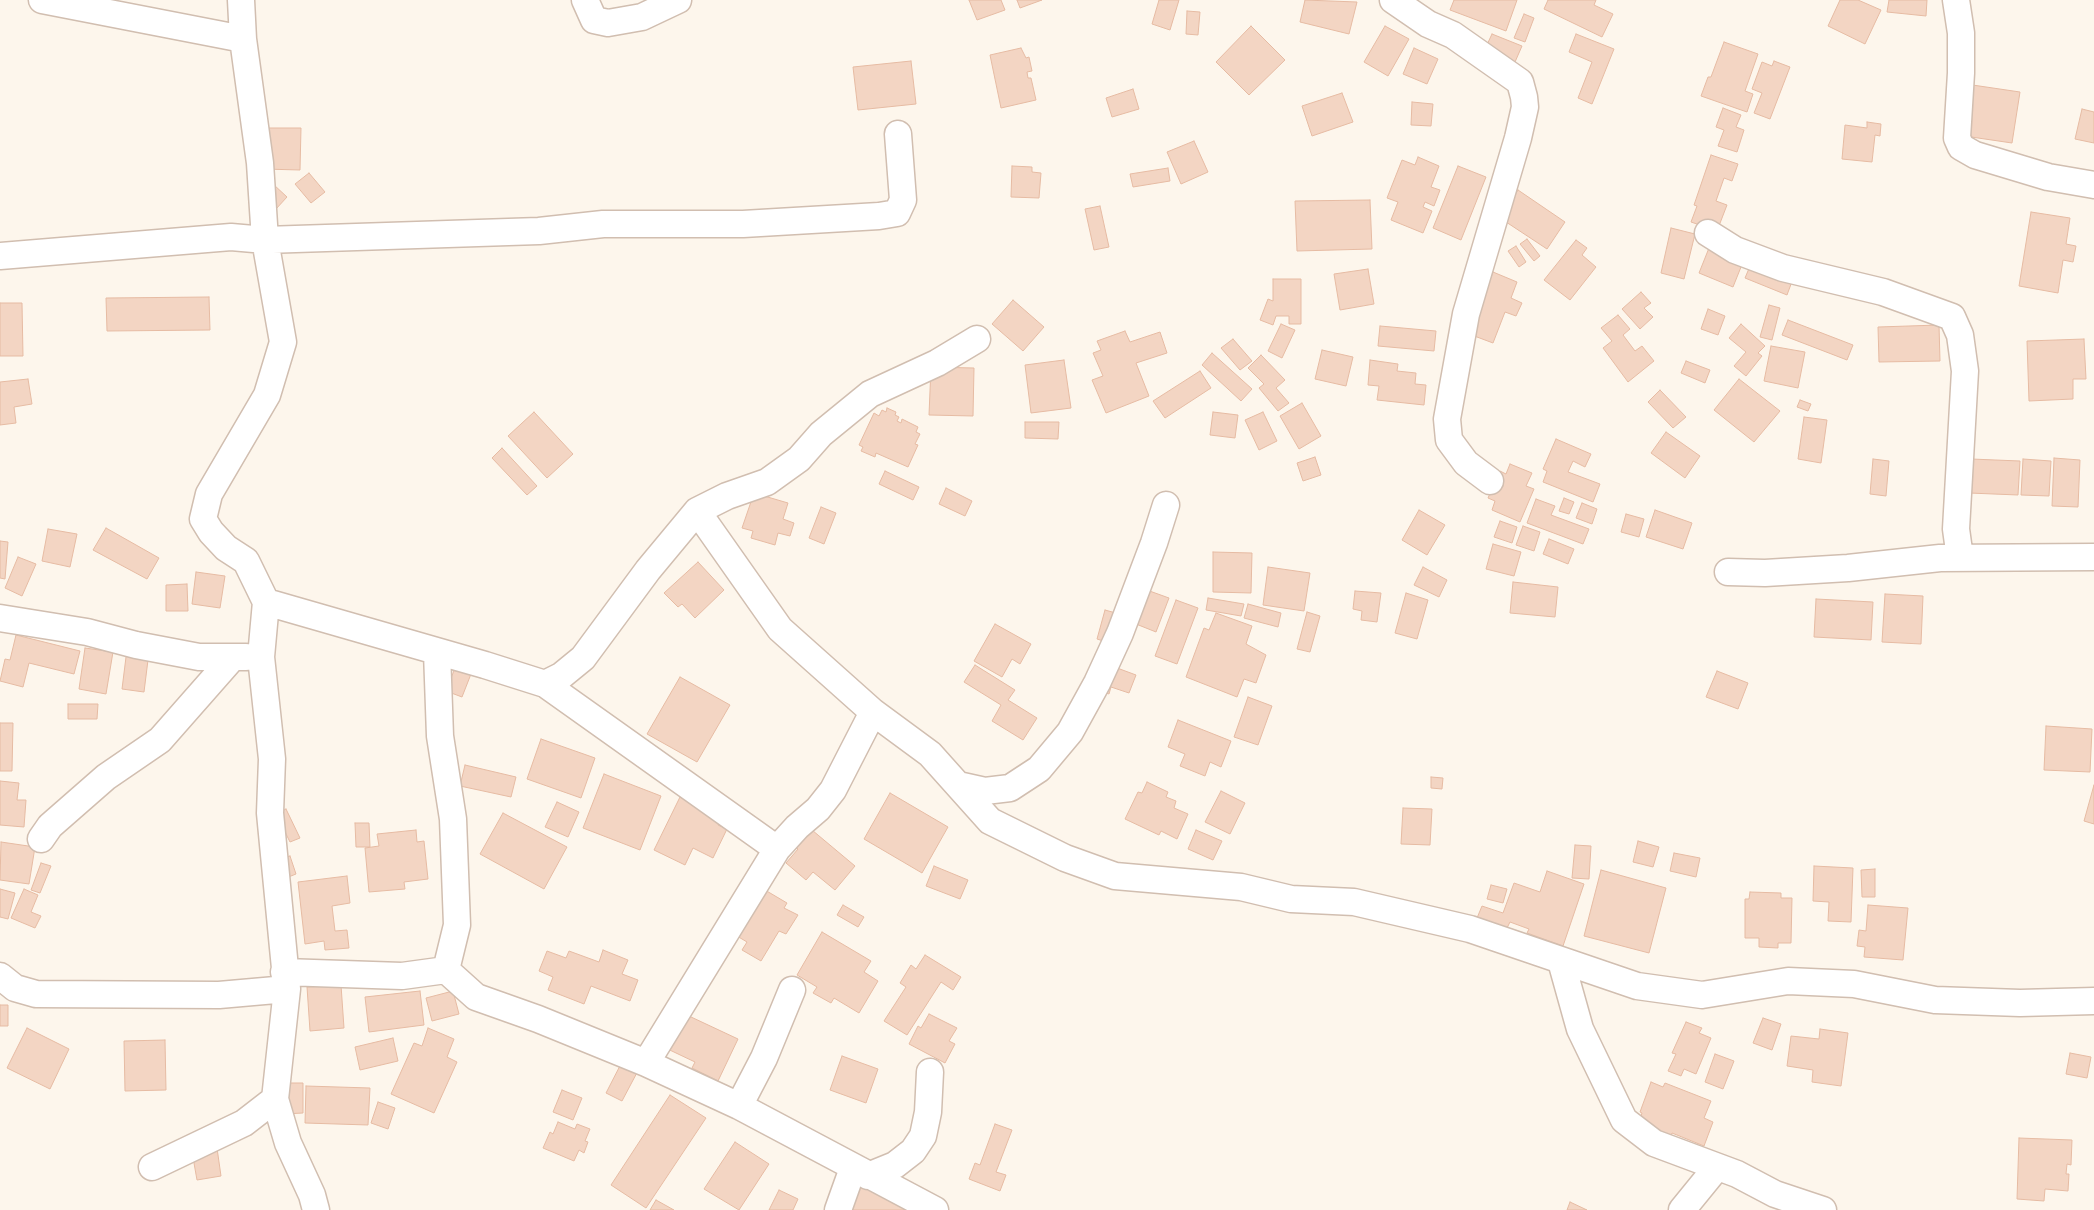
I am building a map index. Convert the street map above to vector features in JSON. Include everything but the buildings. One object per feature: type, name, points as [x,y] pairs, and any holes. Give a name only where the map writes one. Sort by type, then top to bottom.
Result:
[{"type":"street","points":[[42,0],[243,40]]},
{"type":"street","points":[[241,0],[243,40],[260,163],[265,240],[283,342],[267,395],[209,494],[203,519],[211,532],[226,548],[246,561],[266,602],[261,657],[272,759],[270,813],[285,980],[275,1098],[288,1144],[312,1195],[316,1210]]},
{"type":"street","points":[[585,0],[594,20],[608,23],[642,17],[678,0]]},
{"type":"street","points":[[1393,0],[1428,24],[1453,35],[1520,82],[1524,97],[1518,138],[1466,314],[1446,418],[1449,440],[1466,463],[1490,481]]},
{"type":"street","points":[[1956,0],[1960,33],[1961,74],[1957,138],[1961,147],[1975,155],[2039,174],[2094,185]]},
{"type":"street","points":[[0,256],[231,237],[265,240],[539,231],[603,224],[743,224],[880,216],[896,213],[903,200],[898,134]]},
{"type":"street","points":[[1708,233],[1735,250],[1783,268],[1883,292],[1952,317],[1960,335],[1965,371],[1956,529],[1960,558]]},
{"type":"street","points":[[545,684],[561,676],[583,658],[648,570],[697,511],[727,496],[767,482],[799,459],[822,434],[870,394],[937,364],[977,339]]},
{"type":"street","points":[[958,785],[984,791],[1010,788],[1039,769],[1070,732],[1097,683],[1120,633],[1154,543],[1166,505]]},
{"type":"street","points":[[697,511],[780,629],[873,712],[930,754],[990,821],[1065,858],[1114,876],[1241,887],[1291,899],[1354,902],[1470,929],[1638,986],[1702,995],[1788,981],[1854,984],[1934,1000],[2020,1003],[2094,1001]]},
{"type":"street","points":[[1728,572],[1765,573],[1848,568],[1940,558],[2094,558]]},
{"type":"street","points":[[266,602],[545,684],[777,848]]},
{"type":"street","points":[[0,618],[87,632],[136,645],[199,657],[261,657]]},
{"type":"street","points":[[437,652],[440,736],[453,819],[457,925],[446,970]]},
{"type":"street","points":[[41,839],[50,826],[106,777],[160,740],[233,657]]},
{"type":"street","points":[[646,1063],[777,848],[818,809],[832,790],[873,712]]},
{"type":"street","points":[[1561,961],[1580,1029],[1624,1120],[1654,1144],[1738,1174],[1775,1194],[1823,1210]]},
{"type":"street","points":[[0,976],[15,988],[36,994],[219,995],[285,980],[402,976],[446,970],[476,997],[538,1018],[646,1063],[738,1106],[860,1172],[936,1210]]},
{"type":"street","points":[[738,1106],[764,1058],[792,990]]},
{"type":"street","points":[[838,1210],[860,1172],[895,1165],[912,1151],[923,1136],[928,1112],[930,1072]]},
{"type":"street","points":[[152,1167],[244,1123],[275,1098]]},
{"type":"street","points":[[1682,1210],[1717,1167]]}]
